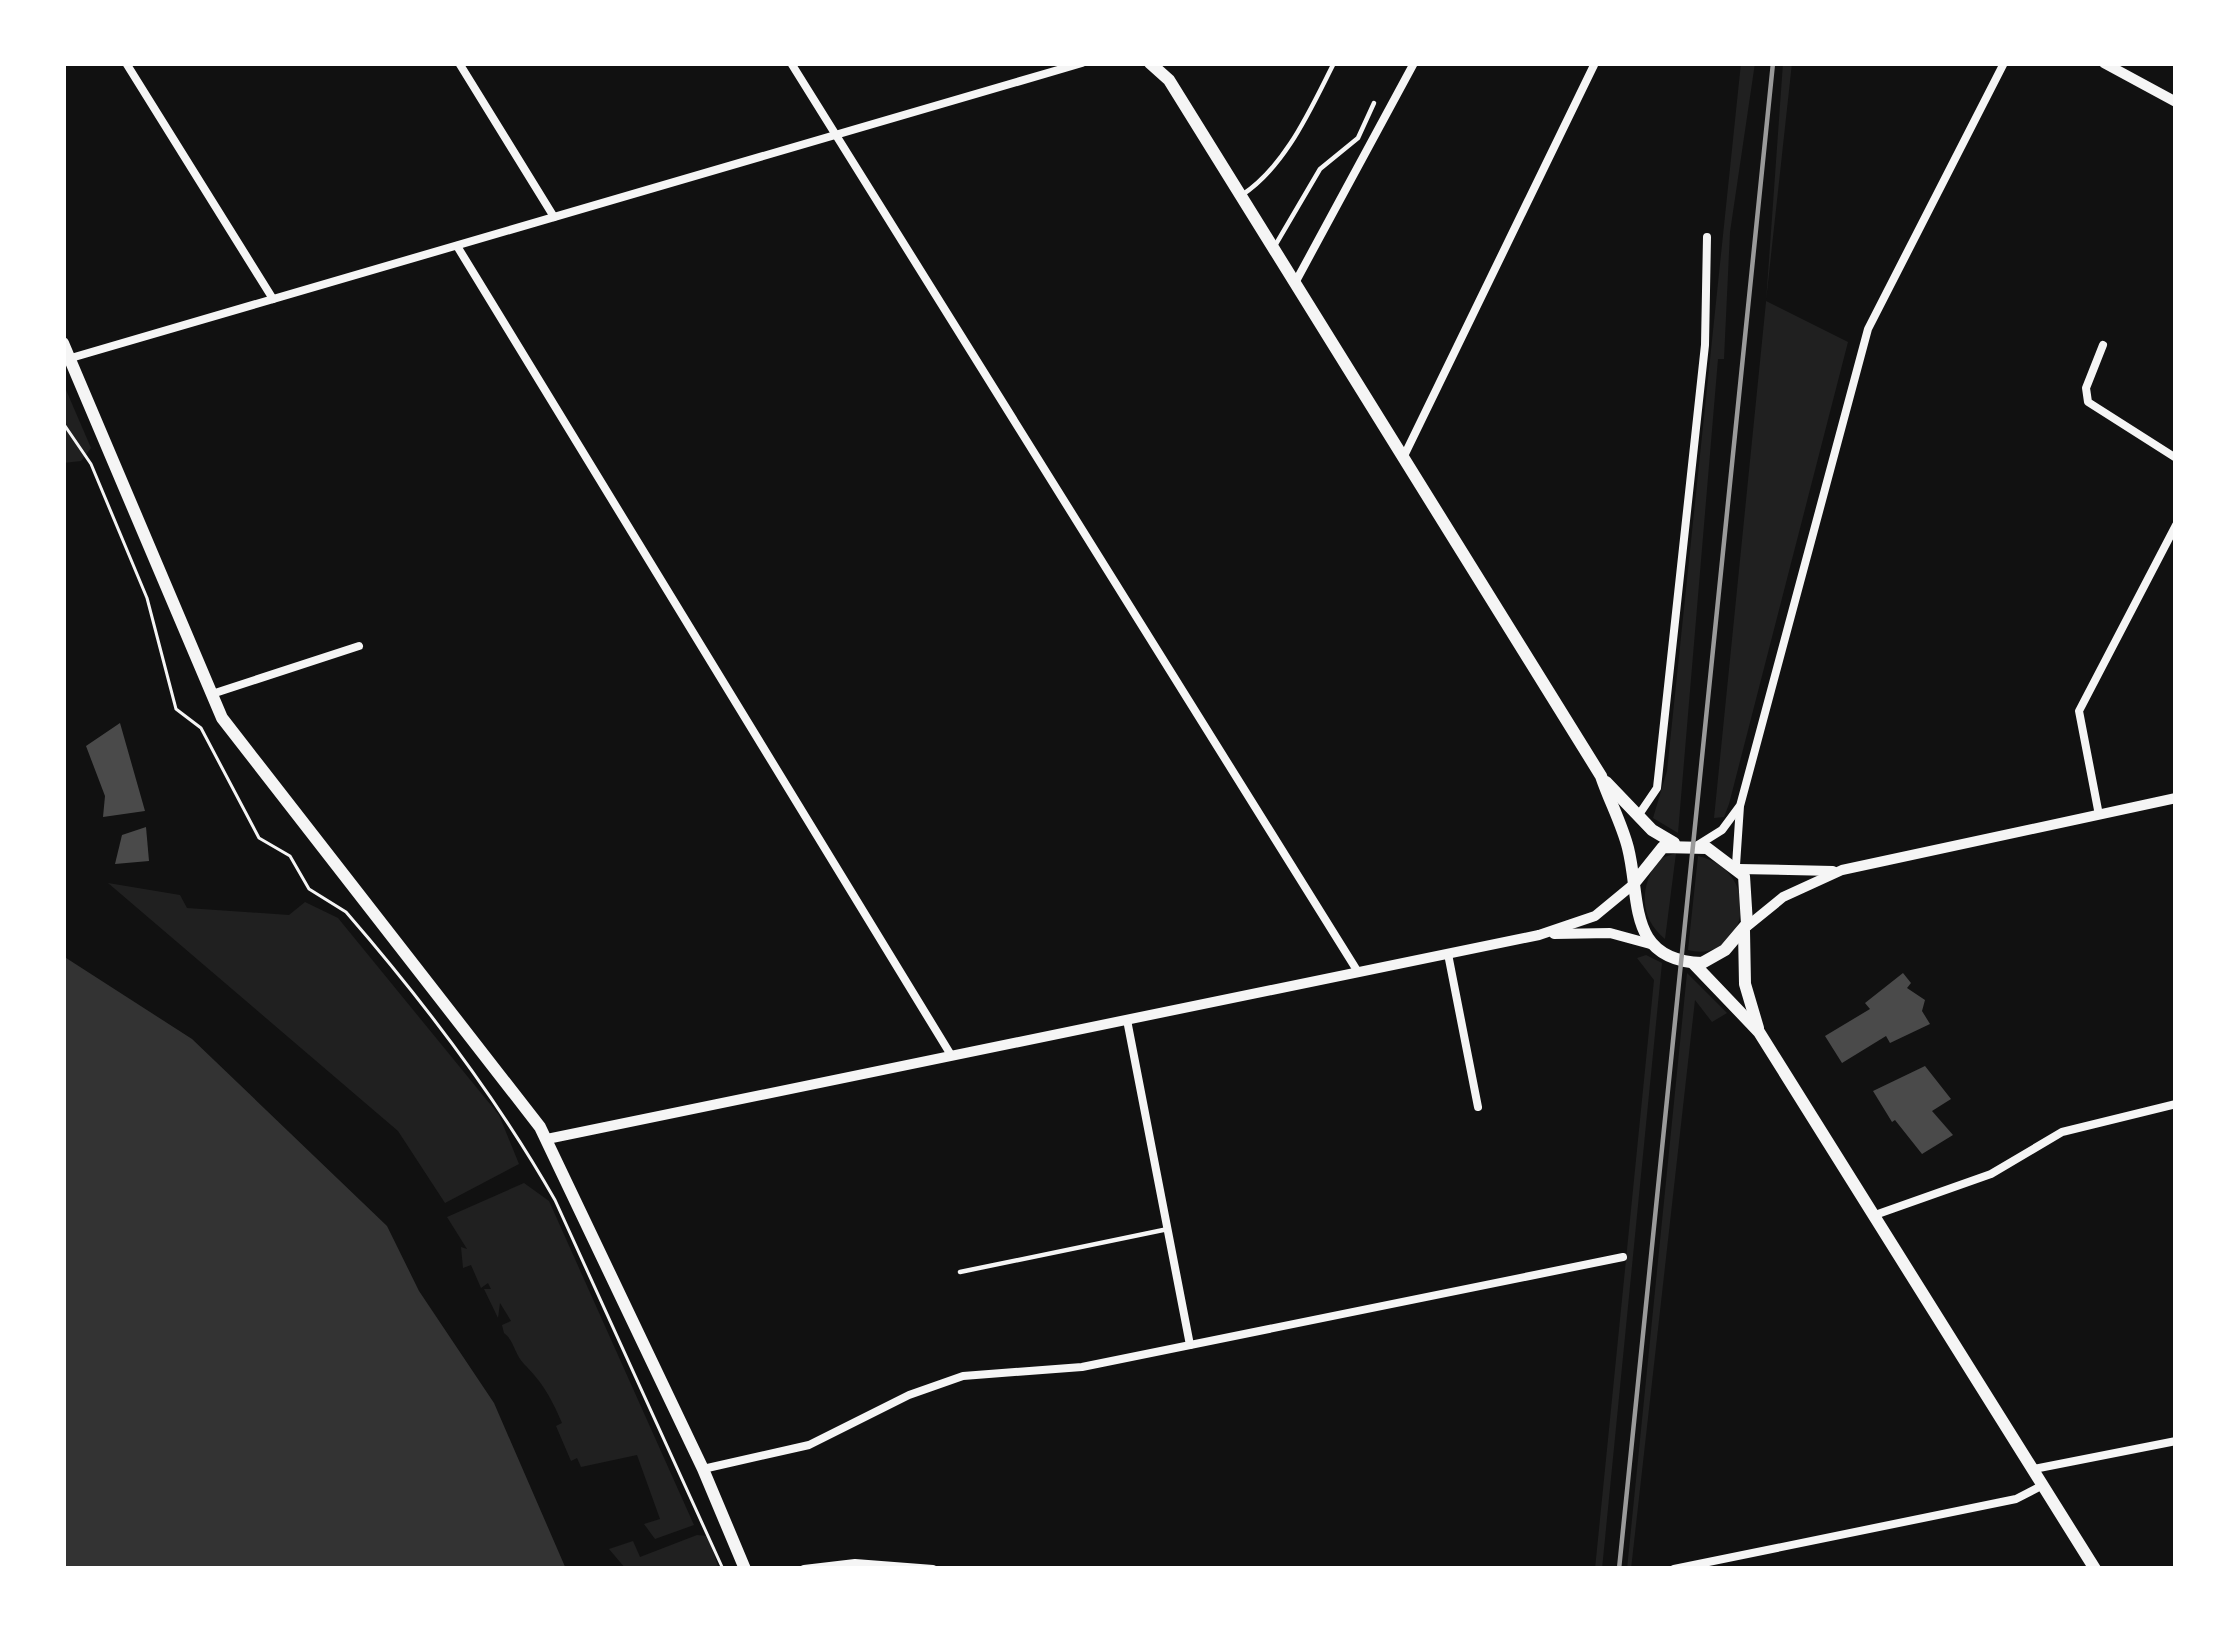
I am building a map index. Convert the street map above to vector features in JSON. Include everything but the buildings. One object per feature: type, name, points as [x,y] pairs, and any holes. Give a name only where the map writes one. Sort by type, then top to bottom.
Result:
[{"type":"main road","points":[[1150,63],[1169,80],[1600,776],[1621,828],[1646,938],[1712,978],[1760,1032],[2095,1569]]},
{"type":"main road","points":[[1165,63],[1169,80]]},
{"type":"main road","points":[[63,343],[211,695],[234,736],[501,1073],[547,1139],[704,1469],[745,1569]]},
{"type":"main road","points":[[1600,776],[1659,836],[1696,846],[1737,867],[1749,894],[1745,984],[1760,1032]]},
{"type":"main road","points":[[1621,828],[1639,816]]},
{"type":"main road","points":[[1635,882],[1657,851],[1678,844]]},
{"type":"main road","points":[[1688,961],[1712,959],[1745,929]]},
{"type":"street","points":[[125,63],[272,299]]},
{"type":"street","points":[[459,63],[554,217]]},
{"type":"street","points":[[790,63],[1358,972]]},
{"type":"street","points":[[70,358],[1082,63]]},
{"type":"street","points":[[1295,283],[1414,63]]},
{"type":"street","points":[[1404,457],[1595,63]]},
{"type":"street","points":[[1843,870],[1737,867],[1740,806],[1868,329],[2004,63]]},
{"type":"street","points":[[2104,63],[2176,102]]},
{"type":"street","points":[[1639,816],[1658,788],[1705,345],[1708,237]]},
{"type":"street","points":[[457,246],[951,1055]]},
{"type":"street","points":[[2103,345],[2086,388],[2088,402],[2176,458]]},
{"type":"street","points":[[2099,814],[2079,711],[2176,525]]},
{"type":"street","points":[[211,695],[359,646]]},
{"type":"street","points":[[1745,929],[1783,897],[1843,870],[2176,798]]},
{"type":"street","points":[[1696,846],[1724,827],[1740,806]]},
{"type":"street","points":[[547,1139],[1539,935],[1595,916],[1635,882]]},
{"type":"street","points":[[1539,935],[1610,933],[1658,947]]},
{"type":"street","points":[[1448,954],[1478,1107]]},
{"type":"street","points":[[1127,1020],[1190,1345]]},
{"type":"street","points":[[1874,1215],[1979,1180],[2079,1126],[2176,1104]]},
{"type":"street","points":[[704,1469],[809,1445],[909,1395],[963,1376],[1082,1367],[1623,1257]]},
{"type":"street","points":[[2033,1470],[2176,1441]]},
{"type":"street","points":[[1675,1569],[2016,1499],[2043,1485]]},
{"type":"street","points":[[804,1569],[855,1563],[933,1569]]},
{"type":"lane","points":[[1240,196],[1259,183],[1305,119],[1334,63]]},
{"type":"lane","points":[[1274,248],[1320,169],[1351,147],[1374,103]]},
{"type":"lane","points":[[960,1272],[1168,1229]]},
{"type":"path","points":[[63,423],[75,438],[147,598],[176,709],[201,728],[259,838],[290,856],[309,889],[346,912],[513,1124],[531,1166],[555,1200],[723,1569]]},
{"type":"shaded area","points":[[1741,63],[1755,63],[1730,232],[1724,359],[1718,359],[1678,833],[1653,818],[1667,771]]},
{"type":"shaded area","points":[[1783,63],[1792,63],[1766,299]]},
{"type":"shaded area","points":[[1766,302],[1848,342],[1729,804],[1724,817],[1714,818]]},
{"type":"shaded area","points":[[63,383],[91,448],[81,461],[63,463]]},
{"type":"shaded area","points":[[1676,853],[1665,939],[1650,921],[1645,890],[1659,859]]},
{"type":"shaded area","points":[[1698,856],[1719,865],[1740,897],[1735,931],[1724,944],[1708,951],[1688,950]]},
{"type":"shaded area","points":[[108,883],[180,895],[187,908],[289,915],[305,902],[338,918],[499,1115],[519,1164],[445,1203],[398,1131]]},
{"type":"shaded area","points":[[1646,955],[1662,963],[1602,1569],[1595,1569],[1654,980],[1637,958]]},
{"type":"shaded area","points":[[63,956],[192,1039],[387,1226],[419,1291],[494,1403],[566,1569],[63,1569]]},
{"type":"shaded area","points":[[1687,973],[1727,1013],[1712,1022],[1695,1000],[1631,1569],[1627,1569]]},
{"type":"shaded area","points":[[524,1183],[549,1201],[694,1525],[655,1539],[644,1524],[660,1519],[637,1455],[581,1467],[577,1458],[571,1461],[556,1426],[562,1423],[553,1404],[504,1333],[502,1325],[511,1321],[500,1303],[498,1318],[484,1289],[491,1289],[488,1283],[481,1288],[471,1265],[463,1268],[461,1247],[467,1249],[447,1217]]},
{"type":"shaded area","points":[[697,1535],[708,1536],[719,1569],[626,1569],[609,1549],[633,1541],[640,1557]]},
{"type":"railway","points":[[1619,1569],[1773,63]]}]
